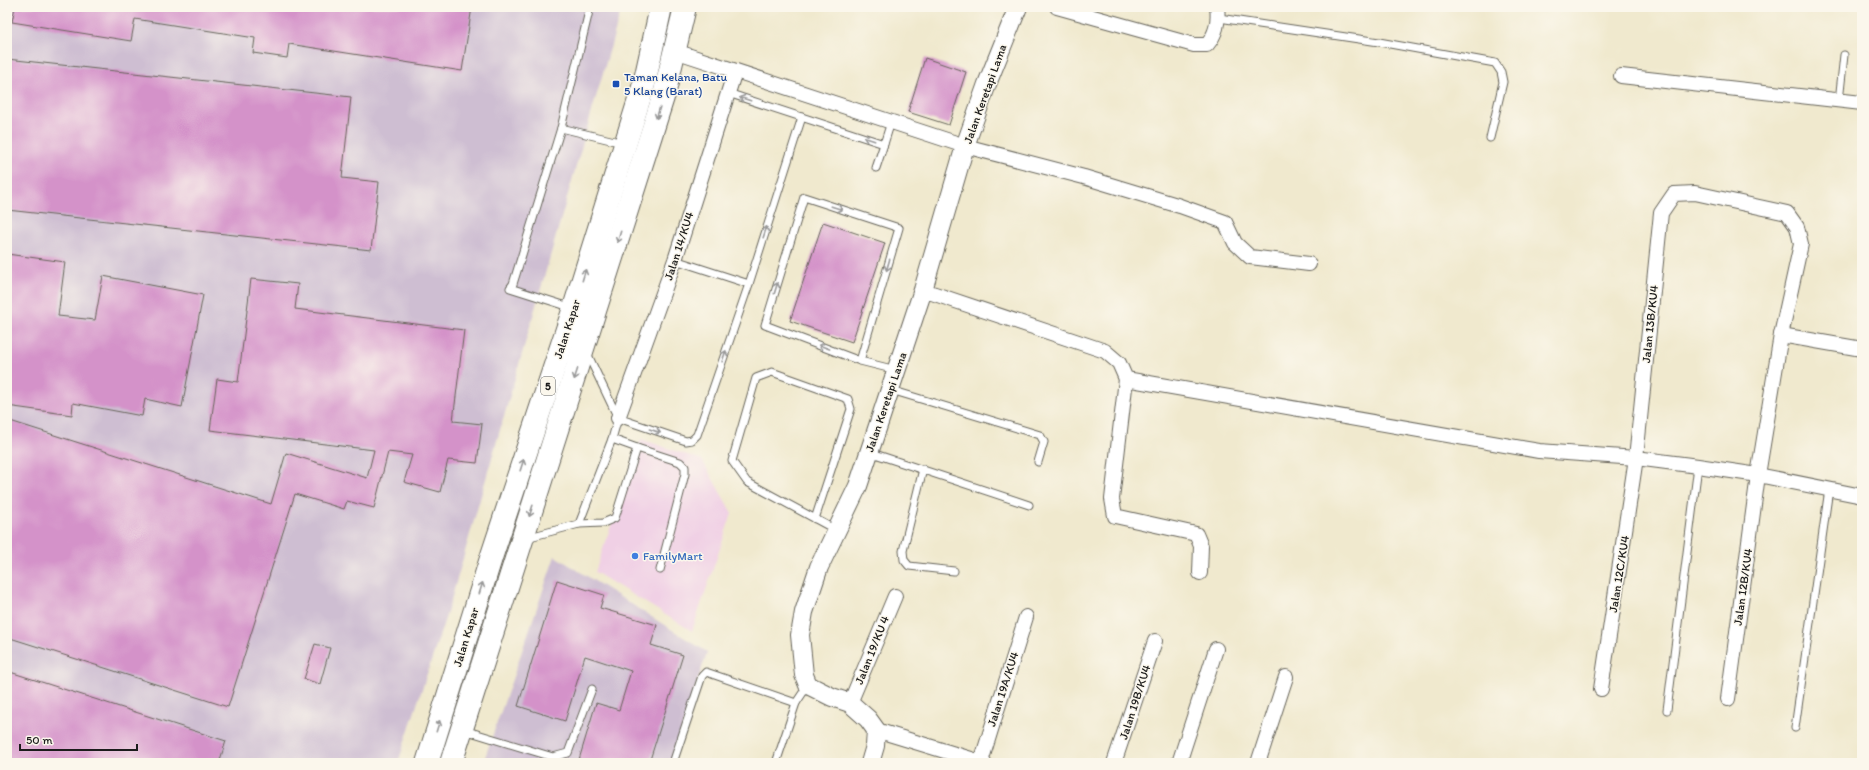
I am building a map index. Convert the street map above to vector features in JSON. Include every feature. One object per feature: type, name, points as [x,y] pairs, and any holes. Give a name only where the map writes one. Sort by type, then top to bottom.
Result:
[{"type":"highway","name":"Jalan Kapar","points":[[427,763],[492,556],[574,308],[644,84],[661,7]]},
{"type":"highway","name":"Jalan Kapar","points":[[451,763],[665,90],[685,7]]},
{"type":"street","name":"Jalan Keretapi Lama","points":[[808,685],[801,660],[800,635],[804,612],[819,567],[858,486],[923,290],[965,146],[1018,7]]},
{"type":"street","points":[[1057,7],[1194,45],[1208,45],[1214,36],[1218,13]]},
{"type":"street","points":[[675,52],[965,146],[1084,177],[1188,209],[1225,222],[1235,243],[1250,257],[1309,264]]},
{"type":"street","name":"Jalan 14/KU4","points":[[618,418],[675,260],[736,71]]},
{"type":"street","points":[[1621,76],[1862,103]]},
{"type":"street","name":"Jalan 12B/KU4","points":[[1674,194],[1695,193],[1788,213],[1796,227],[1801,244],[1781,335],[1758,475],[1728,699]]},
{"type":"street","name":"Jalan 13B/KU4","points":[[1636,458],[1661,213],[1674,194]]},
{"type":"street","points":[[923,290],[1105,351],[1119,364],[1126,380],[1112,499],[1115,516],[1196,534],[1201,546],[1200,573]]},
{"type":"street","points":[[1781,335],[1862,349]]},
{"type":"street","points":[[1126,380],[1539,451],[1636,458],[1698,466],[1758,475],[1862,496]]},
{"type":"street","name":"Jalan 12C/KU4","points":[[1601,689],[1636,458]]},
{"type":"street","name":"Jalan 19/KU 4","points":[[850,703],[895,596]]},
{"type":"street","name":"Jalan 19A/KU4","points":[[982,762],[1026,617]]},
{"type":"street","name":"Jalan 19B/KU4","points":[[1114,763],[1155,641]]},
{"type":"street","points":[[1179,763],[1216,649]]},
{"type":"street","points":[[1258,763],[1286,677]]},
{"type":"street","points":[[808,685],[832,697],[850,703],[868,719],[876,730],[982,762]]},
{"type":"street","points":[[870,763],[875,746],[876,730]]},
{"type":"lane","points":[[574,308],[510,288],[513,284],[561,128],[590,7]]},
{"type":"lane","points":[[1218,13],[1495,63],[1501,72],[1503,82],[1490,138]]},
{"type":"lane","points":[[1839,101],[1844,56]]},
{"type":"lane","points":[[728,93],[884,144]]},
{"type":"lane","points":[[618,418],[686,441],[692,440],[697,435],[749,284],[802,117]]},
{"type":"lane","points":[[876,168],[891,122]]},
{"type":"lane","points":[[561,128],[625,143]]},
{"type":"lane","points":[[860,360],[899,228],[804,197],[765,325],[860,360],[897,371]]},
{"type":"lane","points":[[675,260],[749,284]]},
{"type":"lane","points":[[579,524],[612,439],[618,418],[584,348]]},
{"type":"lane","points":[[815,519],[851,409],[848,399],[772,372],[756,378],[732,461],[747,482],[815,519],[836,530]]},
{"type":"lane","points":[[890,389],[1040,435],[1044,442],[1038,462]]},
{"type":"lane","points":[[612,439],[680,462],[685,467],[685,474],[660,570]]},
{"type":"lane","points":[[522,539],[579,524],[603,523],[615,518],[637,448]]},
{"type":"lane","points":[[869,452],[1029,505]]},
{"type":"lane","points":[[1667,710],[1698,466]]},
{"type":"lane","points":[[923,469],[903,551],[904,560],[908,566],[954,571]]},
{"type":"lane","points":[[1795,728],[1829,489]]},
{"type":"lane","points":[[673,763],[702,676],[706,672],[796,703]]},
{"type":"lane","points":[[776,763],[796,703],[808,685]]},
{"type":"lane","points":[[462,729],[492,740],[553,757],[568,753],[592,689]]},
{"type":"shaded area","points":[[7,7],[622,7],[451,600],[398,763],[7,763]]},
{"type":"shaded area","points":[[641,439],[702,460],[732,513],[692,631],[595,572]]},
{"type":"shaded area","points":[[555,556],[707,652],[671,763],[483,763]]},
{"type":"building","points":[[15,7],[472,7],[462,71],[289,44],[287,58],[253,53],[255,38],[135,19],[131,41],[12,22]]},
{"type":"building","points":[[925,58],[966,72],[949,125],[908,112]]},
{"type":"building","points":[[7,59],[351,97],[342,178],[379,182],[371,250],[7,210]]},
{"type":"building","points":[[823,222],[885,243],[852,342],[790,321]]},
{"type":"building","points":[[7,254],[65,262],[58,316],[95,320],[103,276],[203,295],[182,407],[145,399],[142,416],[73,403],[72,415],[7,406]]},
{"type":"building","points":[[251,279],[298,284],[295,309],[464,330],[453,421],[482,424],[477,463],[448,460],[440,492],[404,482],[412,455],[388,452],[374,508],[347,501],[344,509],[295,494],[228,707],[7,637],[7,420],[271,504],[286,453],[367,478],[374,450],[210,430],[217,379],[238,382]]},
{"type":"building","points":[[557,580],[604,595],[600,608],[657,625],[651,645],[683,655],[649,763],[578,763],[596,703],[619,710],[631,671],[585,656],[565,721],[518,706]]},
{"type":"building","points":[[315,644],[330,648],[320,684],[304,679]]},
{"type":"building","points":[[7,671],[226,741],[219,763],[7,763]]},
{"type":"place","name":"Taman Kelana, Batu 5 Klang (Barat)","points":[[616,84]]},
{"type":"place","name":"FamilyMart","points":[[635,556]]}]
